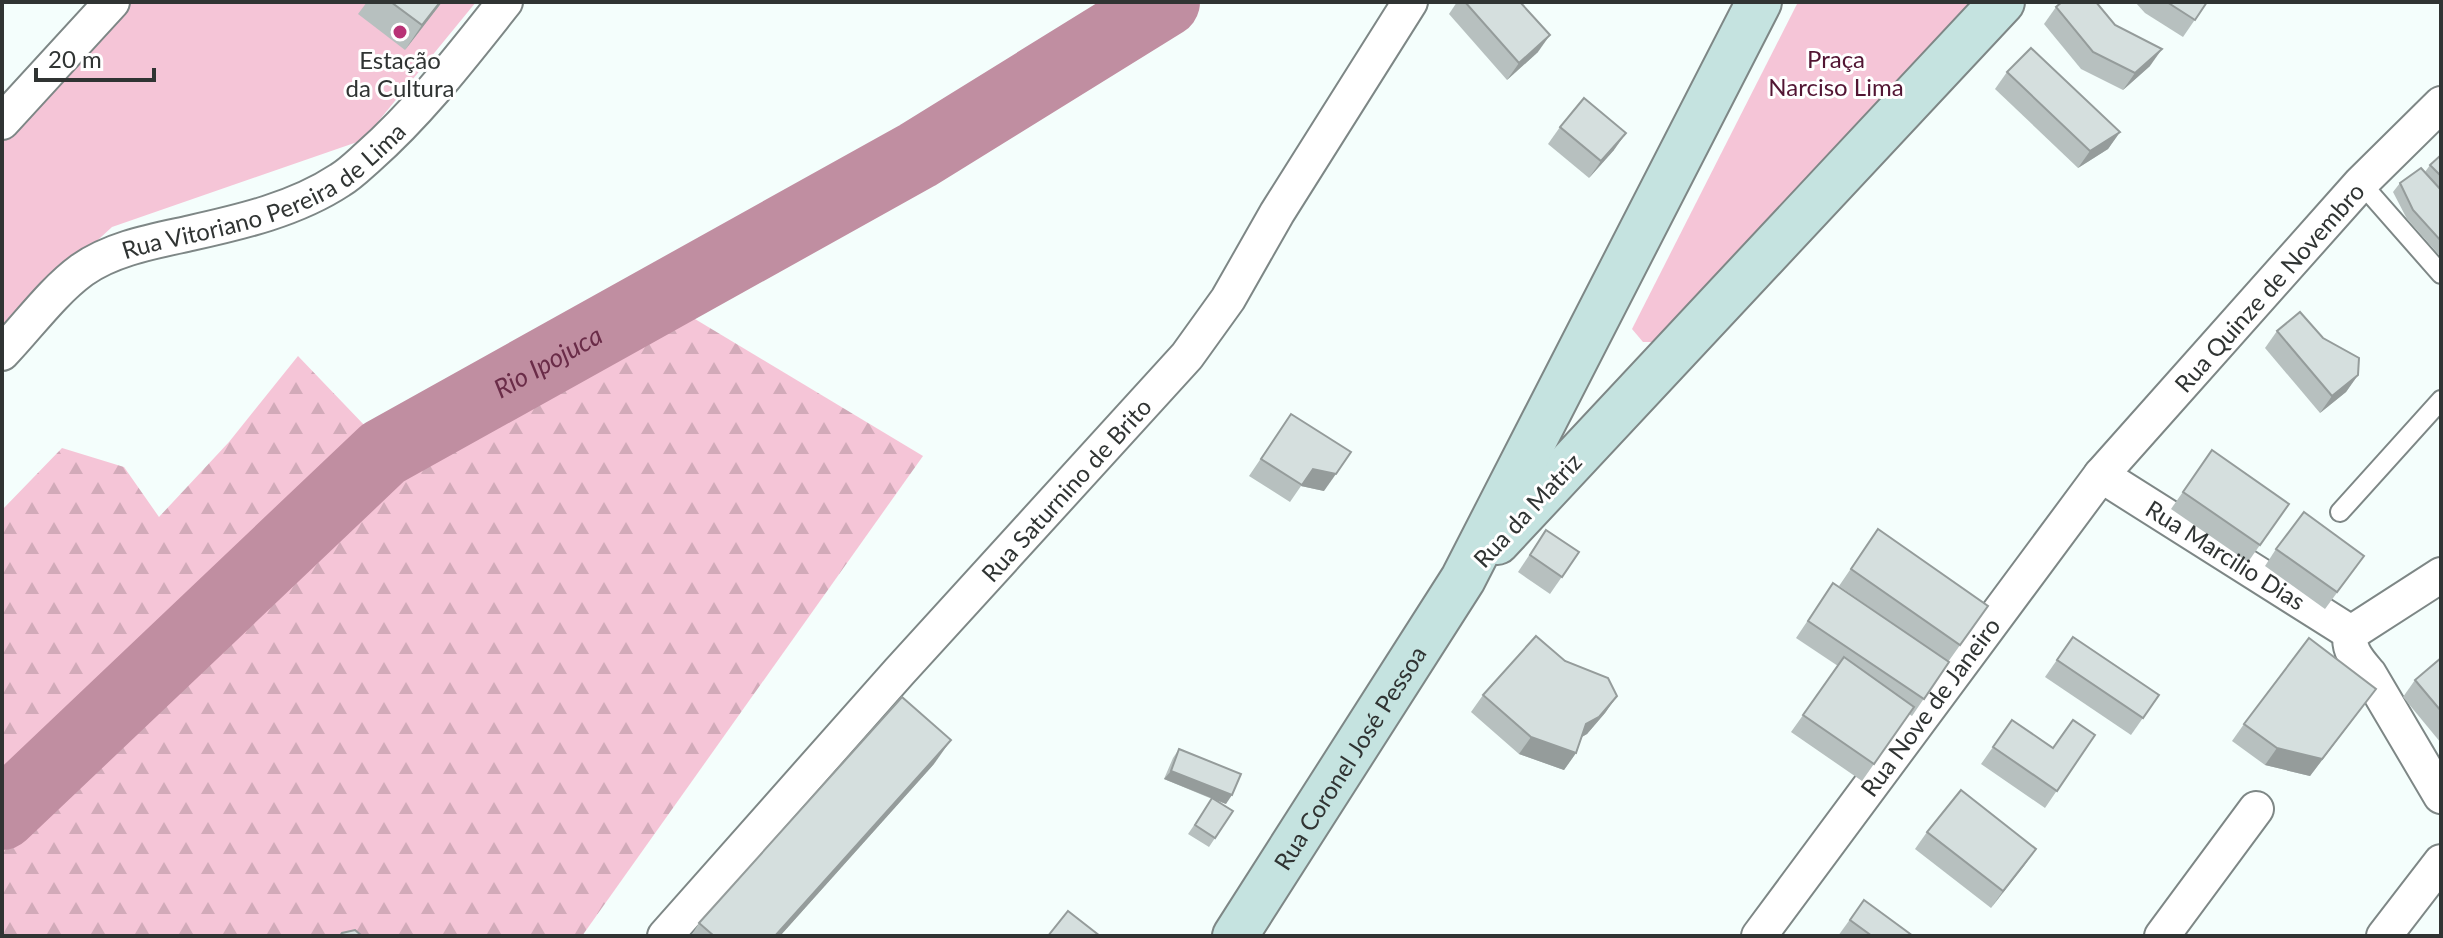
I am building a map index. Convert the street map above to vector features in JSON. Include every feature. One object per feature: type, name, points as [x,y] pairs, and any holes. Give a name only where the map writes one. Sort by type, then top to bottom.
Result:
[{"type":"main road","name":"Rua da Matriz","points":[[1463,579],[1759,2]]},
{"type":"main road","name":"Rua da Matriz","points":[[1463,579],[2002,2]]},
{"type":"main road","name":"Rua Coronel José Pessoa","points":[[1235,936],[1463,579]]},
{"type":"street","points":[[2,122],[112,2]]},
{"type":"street","name":"Rua Vitoriano Pereira de Lima","points":[[2,353],[72,279],[110,255],[150,242],[242,222],[301,200],[341,180],[385,142],[433,92],[505,2]]},
{"type":"street","name":"Rua Saturnino de Brito","points":[[665,936],[899,672],[1187,356],[1228,299],[1277,213],[1410,2]]},
{"type":"street","name":"Rua Quinze de Novembro","points":[[2101,475],[2361,183],[2441,104]]},
{"type":"street","name":"Rua Marcilio Dias","points":[[2101,475],[2351,633]]},
{"type":"street","name":"Rua Nove de Janeiro","points":[[1759,936],[2101,475]]},
{"type":"street","points":[[2441,575],[2351,633],[2349,642],[2441,796]]},
{"type":"street","points":[[2162,936],[2256,809]]},
{"type":"street","points":[[2384,936],[2441,862]]},
{"type":"lane","points":[[2361,183],[2441,274]]},
{"type":"lane","points":[[2340,512],[2441,400]]},
{"type":"green space","points":[[121,2],[476,2],[363,140],[112,227],[2,328],[2,140]]},
{"type":"green space","name":"Praça Narciso Lima","points":[[1798,2],[1993,2],[1663,342],[1643,342],[1632,329]]},
{"type":"green space","points":[[660,298],[923,456],[582,936],[2,936],[2,837],[259,571]]},
{"type":"green space","points":[[298,356],[367,428],[2,775],[2,510],[62,448],[124,467],[159,517],[229,442]]},
{"type":"building","points":[[391,2],[440,2],[422,25]]},
{"type":"building","points":[[1465,2],[1520,2],[1550,35],[1519,63]]},
{"type":"building","points":[[2062,2],[2096,2],[2115,25],[2162,49],[2135,73],[2093,52],[2056,7]]},
{"type":"building","points":[[2167,2],[2207,2],[2195,20]]},
{"type":"building","points":[[2031,48],[2120,132],[2090,151],[2007,72]]},
{"type":"building","points":[[1584,98],[1626,133],[1601,161],[1560,127]]},
{"type":"building","points":[[2441,155],[2441,176],[2430,165]]},
{"type":"building","points":[[2421,168],[2441,190],[2441,241],[2413,210],[2400,183]]},
{"type":"building","points":[[2300,312],[2323,338],[2359,358],[2358,375],[2332,396],[2277,331]]},
{"type":"building","points":[[1291,414],[1351,452],[1336,474],[1313,469],[1302,485],[1261,459]]},
{"type":"building","points":[[2212,450],[2289,504],[2260,545],[2183,492]]},
{"type":"building","points":[[2304,512],[2364,556],[2337,592],[2276,549]]},
{"type":"building","points":[[1878,529],[1988,606],[1960,645],[1851,569]]},
{"type":"building","points":[[1546,530],[1579,552],[1562,577],[1530,555]]},
{"type":"building","points":[[1833,583],[1949,662],[1924,699],[1808,621]]},
{"type":"building","points":[[1536,636],[1565,661],[1608,678],[1617,696],[1599,717],[1586,724],[1576,753],[1531,737],[1483,695]]},
{"type":"building","points":[[2073,637],[2159,695],[2143,718],[2057,660]]},
{"type":"building","points":[[2309,638],[2376,689],[2322,759],[2277,748],[2244,724]]},
{"type":"building","points":[[1844,657],[1914,707],[1874,764],[1803,715]]},
{"type":"building","points":[[2441,658],[2441,711],[2415,680]]},
{"type":"building","points":[[902,697],[951,740],[775,936],[714,936],[699,923]]},
{"type":"building","points":[[2012,720],[2053,748],[2073,720],[2095,735],[2057,791],[1993,747]]},
{"type":"building","points":[[1179,749],[1241,774],[1232,795],[1171,771]]},
{"type":"building","points":[[1961,790],[2036,849],[2003,891],[1927,832]]},
{"type":"building","points":[[1212,798],[1233,811],[1215,838],[1195,825]]},
{"type":"building","points":[[1864,900],[1913,936],[1872,936],[1850,920]]},
{"type":"building","points":[[1068,911],[1100,936],[1048,936]]},
{"type":"building","points":[[355,930],[362,936],[340,936],[342,933]]},
{"type":"waterway","name":"Rio Ipojuca","points":[[2,815],[383,453],[918,155],[1165,2]]},
{"type":"place","name":"Estação da Cultura","points":[[400,32]]}]
